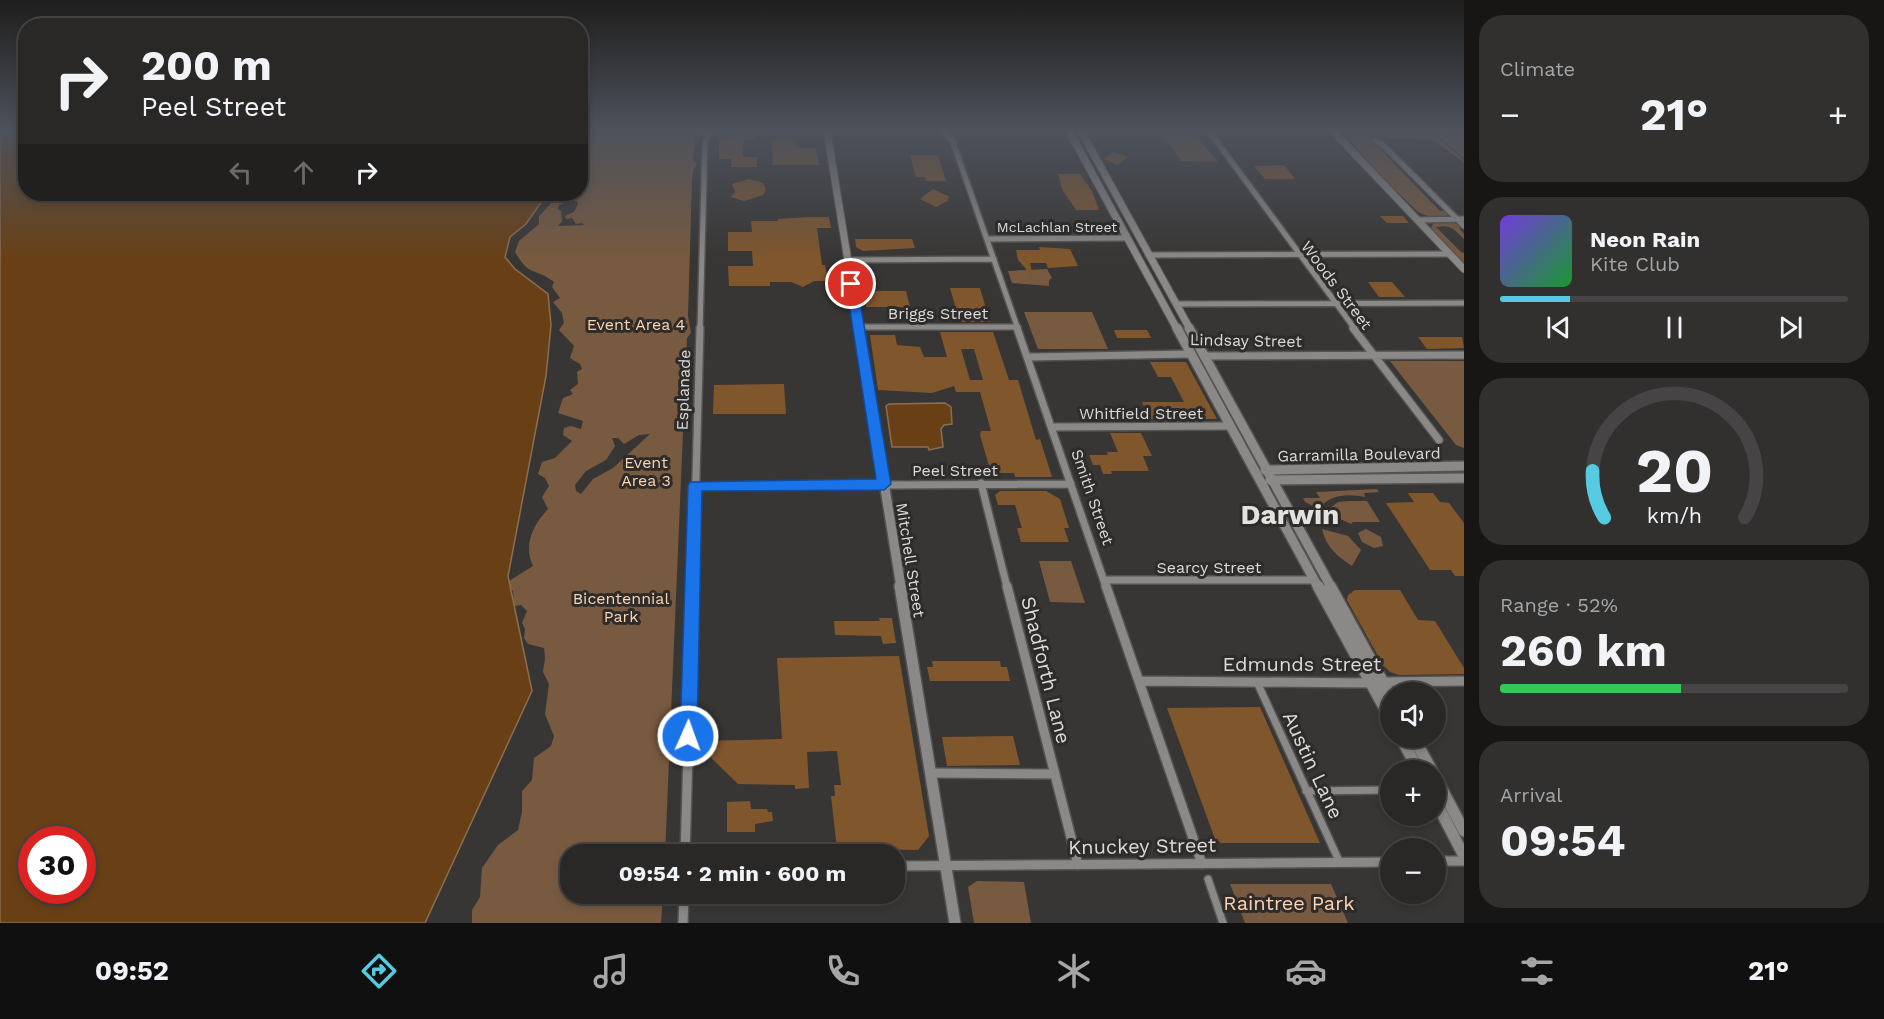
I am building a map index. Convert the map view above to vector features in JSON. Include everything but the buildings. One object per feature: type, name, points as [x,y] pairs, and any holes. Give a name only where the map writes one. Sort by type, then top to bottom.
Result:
[{"type":"street","name":"Esplanade","points":[[685,844],[704,174]]},
{"type":"street","name":"Mitchell Street","points":[[834,174],[955,923]]},
{"type":"street","name":"Smith Street","points":[[964,174],[1202,864]]},
{"type":"street","points":[[1093,174],[1313,580],[1378,682]]},
{"type":"street","points":[[1104,174],[1328,580],[1380,688]]},
{"type":"street","name":"Woods Street","points":[[1238,174],[1439,440]]},
{"type":"street","points":[[1374,174],[1464,269]]},
{"type":"street","points":[[1412,174],[1464,226]]},
{"type":"street","points":[[1417,219],[1464,219]]},
{"type":"street","name":"McLachlan Street","points":[[987,239],[1128,238]]},
{"type":"street","points":[[1128,238],[1138,238]]},
{"type":"street","points":[[1137,255],[1449,254]]},
{"type":"street","name":"McLachlan Street","points":[[847,260],[994,259]]},
{"type":"street","points":[[1163,304],[1464,303]]},
{"type":"street","name":"Briggs Street","points":[[858,327],[1018,327]]},
{"type":"street","name":"Lindsay Street","points":[[1029,357],[1190,354],[1205,356],[1464,355]]},
{"type":"street","points":[[1229,426],[1243,424]]},
{"type":"street","name":"Whitfield Street","points":[[1053,427],[1229,426]]},
{"type":"street","name":"Garramilla Boulevard","points":[[1254,470],[1464,466]]},
{"type":"street","name":"Garramilla Boulevard","points":[[1259,480],[1462,479]]},
{"type":"street","name":"Shadforth Lane","points":[[981,483],[1078,865]]},
{"type":"street","name":"Peel Street","points":[[695,486],[1071,484]]},
{"type":"street","name":"Searcy Street","points":[[1105,580],[1313,580]]},
{"type":"street","points":[[1313,580],[1328,580]]},
{"type":"street","name":"Edmunds Street","points":[[1140,681],[1464,681]]},
{"type":"street","name":"Austin Lane","points":[[1256,681],[1340,863]]},
{"type":"street","points":[[931,773],[1055,774]]},
{"type":"street","points":[[1306,791],[1380,790]]},
{"type":"street","points":[[1446,801],[1464,831]]},
{"type":"street","points":[[1446,821],[1464,856]]},
{"type":"street","points":[[1446,861],[1464,861]]},
{"type":"street","name":"Knuckey Street","points":[[905,866],[1380,862]]},
{"type":"street","points":[[1208,879],[1223,923]]},
{"type":"street","points":[[683,923],[684,904]]},
{"type":"green space","points":[[588,174],[693,174],[688,316],[691,333],[687,338],[665,844],[560,844],[560,904],[662,904],[661,923],[472,923],[472,910],[480,897],[482,868],[498,845],[518,830],[522,812],[522,791],[532,780],[534,758],[551,746],[554,736],[545,714],[549,684],[543,672],[544,648],[528,644],[524,638],[525,629],[522,623],[527,611],[521,605],[514,606],[513,591],[509,588],[509,581],[533,566],[529,543],[534,529],[548,509],[542,497],[549,486],[545,478],[538,474],[542,462],[555,458],[572,441],[563,435],[564,428],[571,426],[581,429],[583,421],[558,413],[563,398],[573,394],[570,390],[578,384],[577,372],[582,369],[580,364],[570,358],[574,346],[559,330],[564,323],[562,313],[553,302],[560,298],[552,287],[554,282],[525,266],[515,252],[519,241],[539,224],[539,216],[552,201],[570,201],[559,205],[562,221],[558,226],[584,225],[576,224],[572,218],[566,219],[565,216],[574,212],[577,201],[588,201]],"holes":[[[650,434],[613,468],[593,479],[581,494],[576,491],[575,485],[586,471],[606,460],[615,446],[612,438],[618,438],[624,444],[639,435]]]},
{"type":"green space","points":[[1380,174],[1404,174],[1440,211],[1447,211],[1448,215],[1445,217],[1428,216],[1418,212]]},
{"type":"green space","points":[[1434,222],[1453,222],[1463,228],[1459,228],[1464,234],[1464,239],[1450,227],[1436,227],[1464,253],[1464,263],[1431,228]]},
{"type":"green space","points":[[1047,269],[1052,278],[1049,280],[1049,286],[1012,283],[1008,271]]},
{"type":"green space","points":[[1024,312],[1092,312],[1108,349],[1038,349]]},
{"type":"green space","points":[[1390,361],[1464,361],[1464,448],[1456,445]]},
{"type":"green space","points":[[1377,489],[1379,492],[1364,493],[1365,497],[1347,495],[1334,497],[1319,509],[1305,502],[1303,498],[1320,498],[1316,492]]},
{"type":"green space","points":[[1367,501],[1380,522],[1353,522],[1351,524],[1325,512],[1338,502]]},
{"type":"green space","points":[[1322,529],[1348,536],[1361,550],[1352,566],[1333,550],[1326,541]]},
{"type":"green space","points":[[1366,529],[1381,537],[1383,546],[1374,548],[1362,542],[1358,533]]},
{"type":"green space","points":[[1039,561],[1071,561],[1085,603],[1050,602]]},
{"type":"green space","points":[[977,881],[1024,882],[1031,923],[974,923],[968,887]]},
{"type":"green space","name":"Raintree Park","points":[[1230,884],[1331,884],[1348,923],[1245,923]]},
{"type":"shaded area","points":[[0,174],[18,174],[18,201],[542,201],[526,224],[510,237],[505,257],[515,269],[548,294],[551,325],[546,376],[508,576],[532,691],[425,923],[0,923]]},
{"type":"shaded area","points":[[945,403],[951,407],[952,424],[944,425],[941,429],[943,447],[929,450],[928,447],[892,447],[886,406],[889,404]]},
{"type":"district","name":"Darwin","points":[[1290,514]]},
{"type":"route","points":[[688,736],[695,486],[884,484],[851,284]]},
{"type":"park label","name":"Event Area 4","points":[[636,324]]},
{"type":"park label","name":"Event Area 3","points":[[646,471]]},
{"type":"park label","name":"Bicentennial Park","points":[[621,607]]}]
